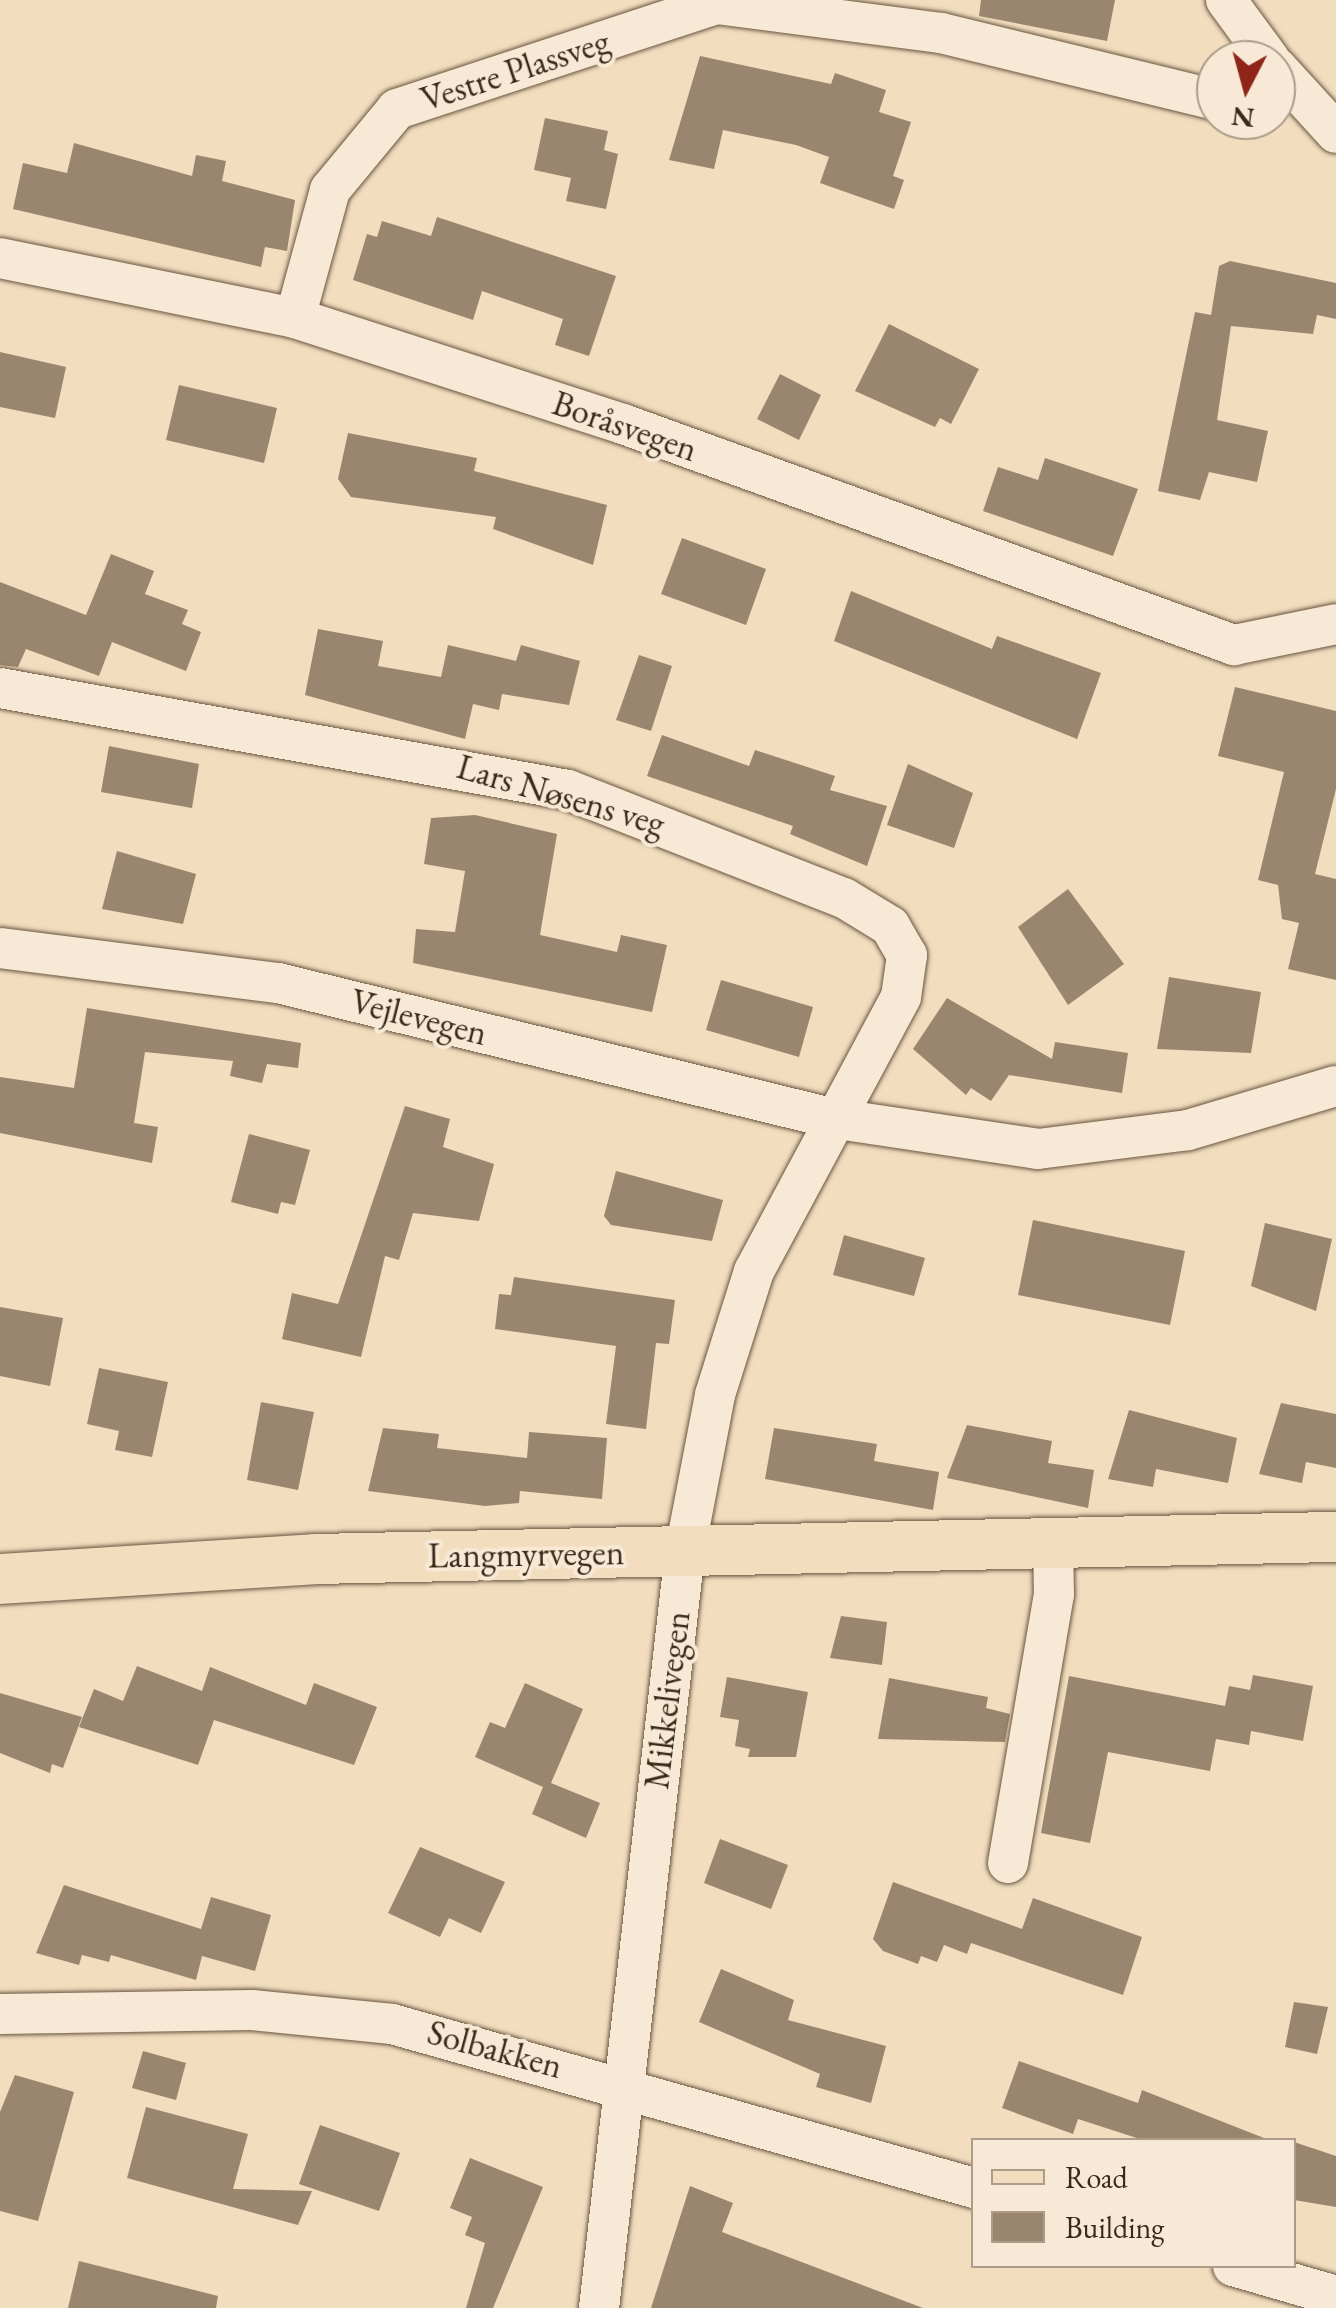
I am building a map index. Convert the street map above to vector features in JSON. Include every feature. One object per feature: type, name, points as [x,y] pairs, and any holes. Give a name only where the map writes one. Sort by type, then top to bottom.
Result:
[{"type":"main road","name":"Langmyrvegen","points":[[0,1579],[192,1563],[1336,1536]]},
{"type":"street","points":[[1226,0],[1255,40]]},
{"type":"street","name":"Vestre Plassveg","points":[[295,318],[330,190],[398,110],[717,4],[940,34],[1196,95]]},
{"type":"street","points":[[1296,98],[1336,133]]},
{"type":"street","name":"Boråsvegen","points":[[0,258],[295,318],[623,424],[1234,645],[1336,624]]},
{"type":"street","name":"Lars Nøsens veg","points":[[0,688],[498,772],[658,820],[844,898],[890,926],[907,975],[831,1118]]},
{"type":"street","name":"Vejlevegen","points":[[0,948],[278,983],[831,1118],[1038,1149],[1188,1130],[1336,1086]]},
{"type":"street","name":"Mikkelivegen","points":[[599,2308],[685,1551],[730,1336],[831,1118]]},
{"type":"street","points":[[1008,1863],[1054,1595],[1054,1545]]},
{"type":"street","name":"Solbakken","points":[[0,2014],[324,2014],[479,2042],[971,2187]]},
{"type":"street","points":[[1240,2268],[1336,2296]]},
{"type":"building","points":[[981,0],[1115,0],[1107,41],[979,16]]},
{"type":"building","points":[[700,56],[831,84],[835,73],[886,90],[879,112],[911,122],[893,176],[904,180],[894,209],[820,183],[829,157],[796,145],[723,130],[714,169],[669,160]]},
{"type":"building","points":[[545,118],[608,131],[604,150],[618,154],[606,209],[566,201],[571,178],[534,170]]},
{"type":"building","points":[[74,143],[192,176],[196,155],[226,161],[222,181],[295,200],[287,251],[265,247],[261,267],[13,209],[23,163],[67,173]]},
{"type":"building","points":[[437,217],[616,276],[589,356],[555,345],[563,319],[482,291],[473,320],[353,280],[367,234],[377,237],[382,221],[431,236]]},
{"type":"building","points":[[1230,261],[1336,283],[1336,319],[1317,315],[1313,334],[1231,326],[1217,420],[1268,431],[1257,482],[1209,472],[1200,500],[1158,491],[1195,312],[1211,315],[1219,266]]},
{"type":"building","points":[[889,324],[979,369],[951,424],[940,418],[935,427],[855,391]]},
{"type":"building","points":[[0,352],[66,367],[55,418],[0,407]]},
{"type":"building","points":[[780,374],[821,395],[799,440],[757,419]]},
{"type":"building","points":[[179,385],[277,408],[264,463],[166,440]]},
{"type":"building","points":[[348,433],[477,458],[474,471],[607,505],[593,565],[493,529],[496,517],[351,497],[338,479]]},
{"type":"building","points":[[1045,458],[1138,489],[1113,556],[983,511],[998,467],[1038,480]]},
{"type":"building","points":[[682,538],[766,569],[746,625],[661,594]]},
{"type":"building","points":[[111,554],[154,571],[145,594],[188,610],[182,624],[201,632],[186,671],[112,642],[99,676],[26,649],[18,667],[0,665],[0,582],[86,615]]},
{"type":"building","points":[[851,591],[992,649],[997,636],[1101,673],[1077,739],[834,641]]},
{"type":"building","points":[[318,629],[383,641],[378,666],[441,677],[448,645],[516,661],[521,645],[580,661],[569,705],[502,694],[499,710],[473,704],[465,739],[305,695]]},
{"type":"building","points":[[639,655],[672,666],[651,731],[616,720]]},
{"type":"building","points":[[1235,687],[1336,711],[1336,789],[1315,874],[1336,879],[1336,980],[1288,969],[1299,923],[1282,919],[1278,885],[1258,880],[1284,772],[1218,756]]},
{"type":"building","points":[[662,735],[749,766],[755,750],[835,776],[830,790],[887,806],[867,866],[790,834],[793,826],[647,776]]},
{"type":"building","points":[[109,746],[199,764],[192,808],[101,792]]},
{"type":"building","points":[[908,764],[973,793],[954,848],[887,825]]},
{"type":"building","points":[[475,815],[557,834],[540,935],[617,952],[621,935],[667,945],[652,1012],[413,963],[416,929],[455,932],[465,871],[424,864],[431,818]]},
{"type":"building","points":[[117,851],[196,874],[183,924],[102,909]]},
{"type":"building","points":[[1068,889],[1124,964],[1068,1005],[1018,927]]},
{"type":"building","points":[[1169,977],[1261,992],[1251,1053],[1157,1049]]},
{"type":"building","points":[[721,980],[813,1007],[799,1057],[706,1030]]},
{"type":"building","points":[[947,998],[1052,1059],[1055,1042],[1128,1053],[1122,1093],[1009,1075],[991,1101],[971,1088],[966,1095],[913,1049]]},
{"type":"building","points":[[87,1008],[301,1043],[298,1068],[267,1064],[262,1083],[230,1076],[233,1061],[145,1052],[134,1123],[158,1127],[152,1163],[0,1133],[0,1077],[74,1088]]},
{"type":"building","points":[[405,1106],[450,1119],[443,1147],[494,1164],[479,1221],[413,1213],[399,1260],[385,1256],[361,1357],[282,1339],[292,1293],[338,1304]]},
{"type":"building","points":[[249,1134],[310,1150],[295,1205],[281,1202],[278,1214],[231,1202]]},
{"type":"building","points":[[616,1171],[723,1200],[712,1241],[611,1225],[604,1216]]},
{"type":"building","points":[[1033,1220],[1185,1251],[1170,1325],[1018,1295]]},
{"type":"building","points":[[1265,1223],[1332,1239],[1316,1311],[1251,1286]]},
{"type":"building","points":[[844,1235],[925,1258],[914,1296],[833,1275]]},
{"type":"building","points":[[514,1277],[675,1300],[669,1344],[656,1343],[646,1429],[606,1424],[616,1346],[495,1329],[499,1294],[511,1295]]},
{"type":"building","points":[[0,1307],[63,1318],[50,1386],[0,1376]]},
{"type":"building","points":[[99,1368],[168,1382],[152,1457],[115,1450],[119,1431],[87,1424]]},
{"type":"building","points":[[261,1402],[314,1412],[298,1490],[247,1480]]},
{"type":"building","points":[[1281,1403],[1336,1414],[1336,1468],[1306,1462],[1302,1483],[1259,1474]]},
{"type":"building","points":[[1129,1410],[1237,1438],[1228,1483],[1156,1469],[1153,1487],[1108,1479]]},
{"type":"building","points":[[967,1425],[1052,1441],[1048,1463],[1094,1470],[1088,1508],[947,1478]]},
{"type":"building","points":[[383,1428],[439,1434],[437,1448],[527,1458],[529,1432],[607,1438],[602,1499],[520,1491],[519,1503],[485,1506],[368,1491]]},
{"type":"building","points":[[774,1428],[877,1444],[874,1461],[939,1472],[933,1510],[765,1479]]},
{"type":"building","points":[[841,1616],[887,1622],[882,1665],[830,1658]]},
{"type":"building","points":[[137,1666],[202,1691],[210,1667],[306,1705],[314,1683],[377,1707],[354,1765],[214,1720],[198,1765],[79,1727],[94,1689],[123,1701]]},
{"type":"building","points":[[1253,1675],[1313,1686],[1303,1741],[1251,1731],[1249,1745],[1216,1739],[1210,1771],[1108,1752],[1090,1843],[1041,1833],[1069,1676],[1225,1706],[1229,1686],[1250,1690]]},
{"type":"building","points":[[727,1677],[808,1692],[796,1757],[748,1757],[750,1749],[735,1746],[739,1720],[720,1717]]},
{"type":"building","points":[[889,1678],[988,1697],[986,1708],[1010,1714],[1005,1742],[878,1739]]},
{"type":"building","points":[[525,1683],[583,1709],[551,1783],[600,1803],[586,1838],[532,1814],[543,1787],[475,1757],[490,1722],[505,1728]]},
{"type":"building","points":[[0,1693],[82,1717],[63,1768],[52,1764],[50,1773],[0,1753]]},
{"type":"building","points":[[720,1839],[788,1865],[771,1909],[704,1883]]},
{"type":"building","points":[[420,1847],[505,1882],[481,1933],[449,1918],[440,1937],[388,1913]]},
{"type":"building","points":[[893,1882],[1022,1929],[1033,1898],[1142,1937],[1123,1995],[971,1943],[967,1954],[944,1945],[937,1962],[921,1956],[918,1964],[883,1951],[873,1939]]},
{"type":"building","points":[[64,1885],[201,1929],[211,1897],[271,1915],[255,1971],[202,1956],[196,1980],[111,1955],[109,1962],[82,1955],[79,1965],[36,1953]]},
{"type":"building","points":[[721,1969],[794,2000],[788,2020],[886,2046],[871,2103],[816,2087],[820,2074],[699,2022]]},
{"type":"building","points":[[1294,2002],[1328,2007],[1317,2054],[1285,2047]]},
{"type":"building","points":[[143,2051],[186,2063],[176,2100],[132,2088]]},
{"type":"building","points":[[1019,2061],[1138,2103],[1142,2090],[1264,2138],[1137,2138],[1078,2119],[1073,2134],[1002,2108]]},
{"type":"building","points":[[15,2075],[74,2092],[38,2221],[0,2211],[0,2112]]},
{"type":"building","points":[[146,2107],[248,2134],[233,2189],[312,2191],[298,2225],[127,2178]]},
{"type":"building","points":[[320,2125],[400,2153],[379,2211],[299,2184]]},
{"type":"building","points":[[1296,2143],[1336,2156],[1336,2207],[1296,2200]]},
{"type":"building","points":[[470,2158],[543,2187],[493,2308],[466,2308],[485,2243],[465,2235],[472,2217],[450,2208]]},
{"type":"building","points":[[690,2186],[733,2203],[722,2232],[923,2308],[651,2308]]},
{"type":"building","points":[[79,2261],[218,2296],[216,2308],[68,2308]]}]
